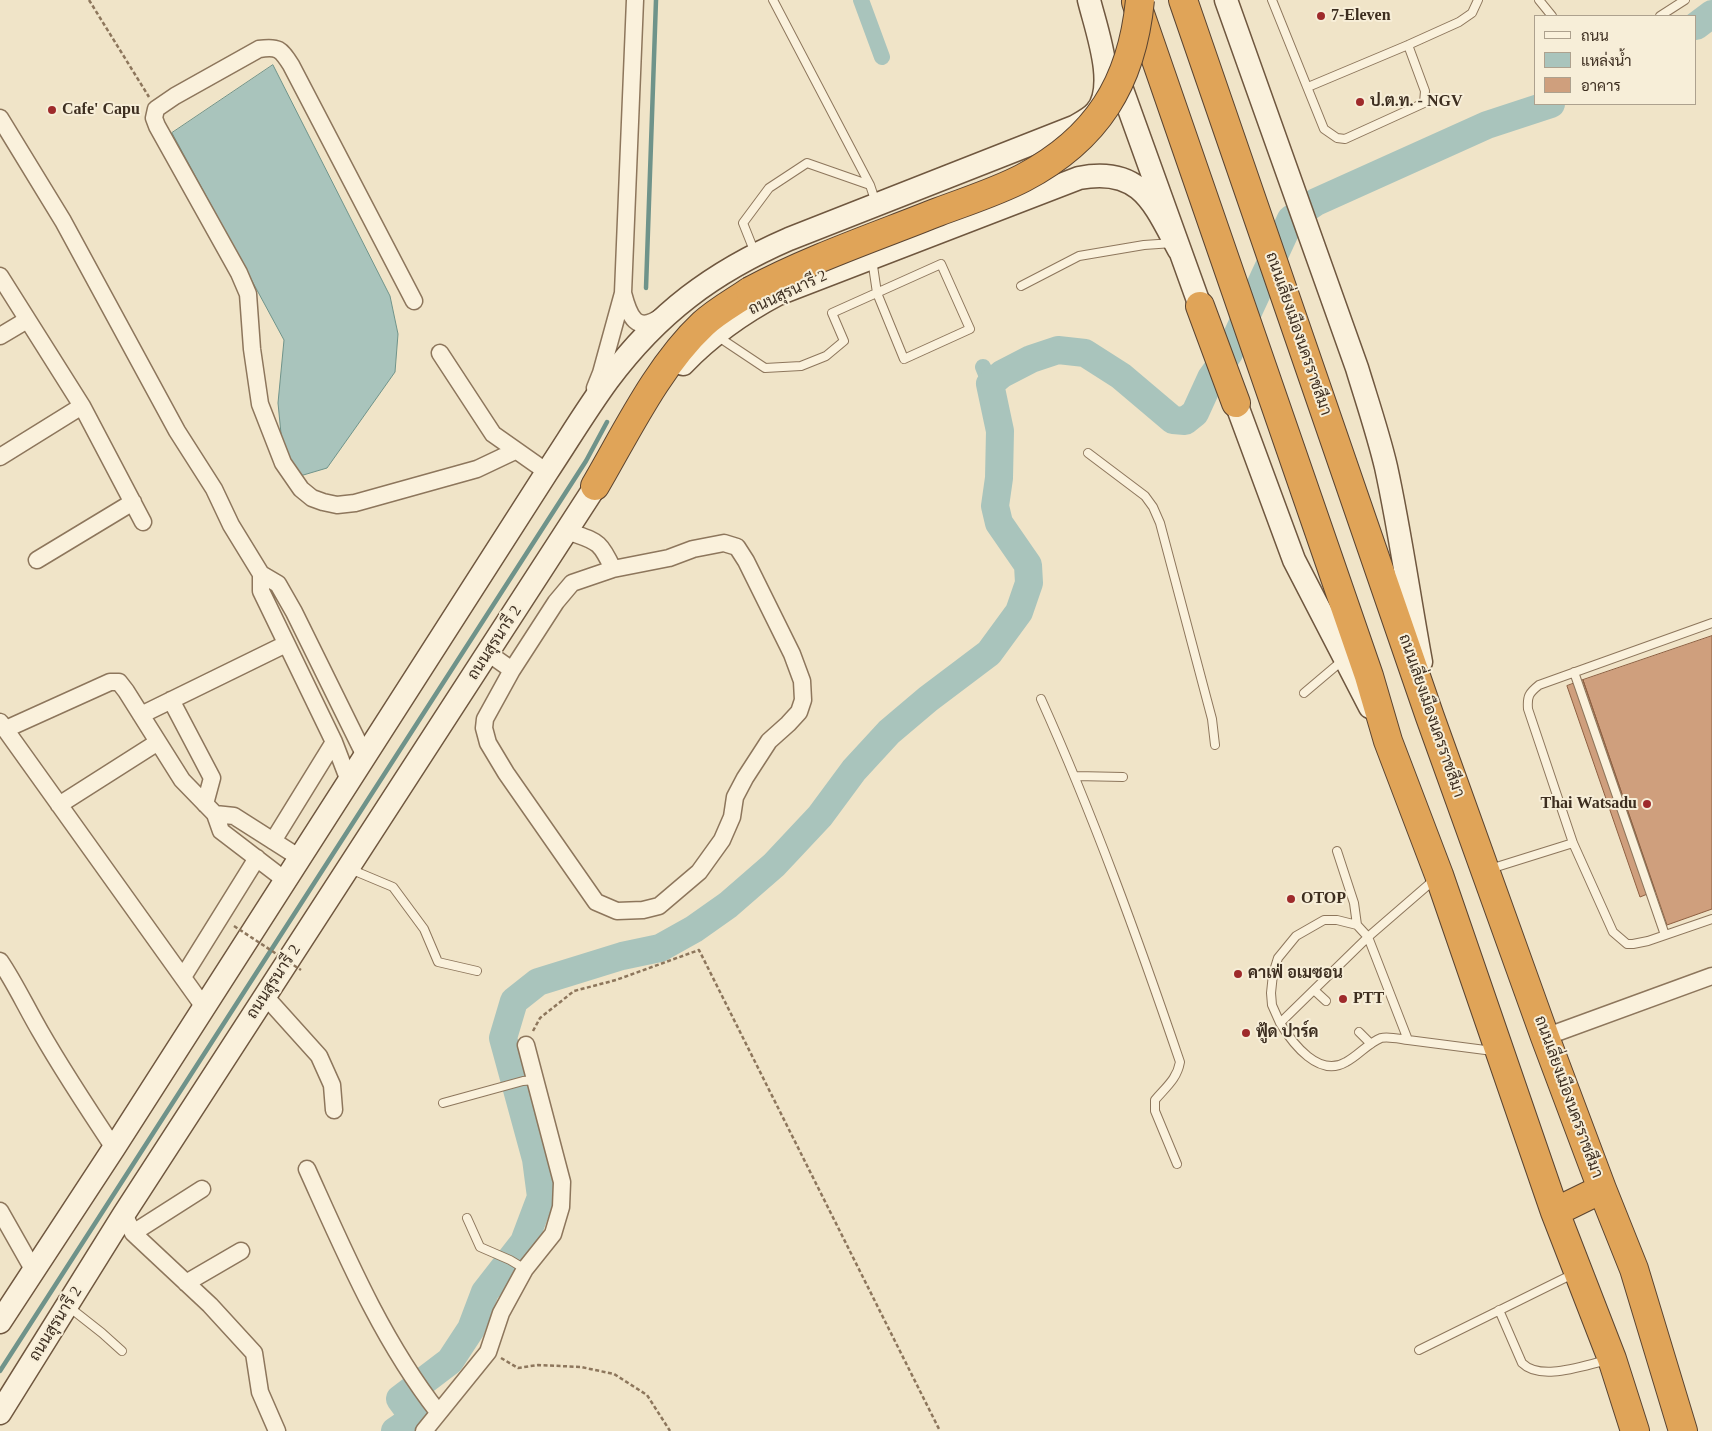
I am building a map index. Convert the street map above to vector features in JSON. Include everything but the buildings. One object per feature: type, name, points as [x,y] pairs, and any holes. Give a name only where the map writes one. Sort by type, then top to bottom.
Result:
[{"type":"highway","points":[[1135,0],[1369,676],[1388,741],[1440,875],[1555,1212],[1612,1359],[1635,1431]]},
{"type":"highway","points":[[595,486],[655,384],[679,350],[704,323],[720,311],[775,277],[829,254],[1004,187],[1052,161],[1079,139],[1110,101],[1125,67],[1132,45],[1140,0]]},
{"type":"highway","name":"ถนนเลี่ยงเมืองนครราชสีมา","points":[[1182,0],[1430,717],[1545,1037],[1634,1269],[1683,1431]]},
{"type":"highway","points":[[1200,306],[1236,403]]},
{"type":"highway","points":[[1555,1212],[1602,1188]]},
{"type":"main road","points":[[929,184],[1074,127],[1096,112],[1102,102],[1104,92],[1104,65],[1090,0]]},
{"type":"main road","points":[[1090,0],[1200,306]]},
{"type":"main road","points":[[1226,0],[1362,386],[1386,466],[1430,717]]},
{"type":"main road","name":"ถนนสุรนารี 2","points":[[0,1413],[67,1306],[129,1224],[265,996],[595,486],[664,387],[690,357],[715,334],[749,310],[778,294],[1079,178],[1096,174],[1114,176],[1141,190],[1153,202],[1177,246]]},
{"type":"main road","points":[[0,1322],[114,1148],[547,472],[608,380],[629,354],[658,323],[706,282],[755,253],[873,195],[954,178],[965,177],[976,182],[980,187],[982,200],[976,211],[947,228]]},
{"type":"main road","points":[[1236,403],[1294,560],[1388,741]]},
{"type":"street","points":[[581,420],[601,373],[623,293],[635,0]]},
{"type":"street","points":[[414,301],[300,82],[286,56],[279,49],[273,47],[258,49],[175,96],[156,109],[154,118],[157,126],[239,273],[248,294],[252,349],[260,404],[283,463],[301,489],[312,498],[323,502],[337,505],[354,503],[477,470],[515,451]]},
{"type":"street","points":[[0,119],[63,221],[177,431],[214,489],[231,525],[261,574],[278,584],[365,756]]},
{"type":"street","points":[[0,276],[82,406],[144,522]]},
{"type":"street","points":[[623,293],[629,315],[643,323],[654,322],[683,300]]},
{"type":"street","points":[[0,336],[27,320]]},
{"type":"street","points":[[440,353],[493,434],[547,472]]},
{"type":"street","points":[[0,457],[82,406]]},
{"type":"street","points":[[37,560],[133,502]]},
{"type":"street","points":[[567,531],[595,542],[603,548],[612,569]]},
{"type":"street","points":[[724,543],[736,547],[750,569],[792,654],[802,681],[803,700],[799,712],[769,741],[745,778],[735,797],[732,817],[722,840],[699,872],[659,906],[643,910],[617,911],[596,902],[506,773],[488,743],[484,728],[485,718],[512,670],[572,583],[612,569],[669,558],[693,549],[724,543]]},
{"type":"street","points":[[261,574],[260,591],[334,742],[349,780]]},
{"type":"street","points":[[141,715],[286,644]]},
{"type":"street","points":[[488,653],[512,670]]},
{"type":"street","points":[[204,1007],[3,725],[110,682],[119,682],[182,780],[210,809],[221,831],[285,880]]},
{"type":"street","points":[[171,700],[212,778],[210,809]]},
{"type":"street","points":[[60,805],[158,742]]},
{"type":"street","points":[[273,841],[334,742]]},
{"type":"street","points":[[210,809],[234,816],[300,858]]},
{"type":"street","points":[[183,977],[256,858]]},
{"type":"street","points":[[0,960],[68,1077],[114,1148]]},
{"type":"street","points":[[1545,1037],[1712,976]]},
{"type":"street","points":[[265,996],[319,1056],[332,1085],[334,1110]]},
{"type":"street","points":[[424,1431],[488,1352],[501,1313],[525,1269],[553,1234],[561,1206],[562,1182],[529,1080],[526,1046]]},
{"type":"street","points":[[307,1169],[355,1276],[408,1371],[438,1412]]},
{"type":"street","points":[[202,1189],[129,1224],[210,1305],[254,1353],[260,1392],[277,1431]]},
{"type":"street","points":[[0,1211],[34,1271]]},
{"type":"street","points":[[186,1283],[241,1251]]},
{"type":"lane","points":[[773,0],[873,195]]},
{"type":"lane","points":[[1272,0],[1324,129],[1337,138],[1345,139],[1424,103],[1425,91],[1408,45]]},
{"type":"lane","points":[[1308,87],[1459,22],[1472,13],[1478,0]]},
{"type":"lane","points":[[1539,0],[1551,15]]},
{"type":"lane","points":[[1662,15],[1685,0]]},
{"type":"lane","points":[[755,253],[743,223],[769,188],[807,163],[873,195]]},
{"type":"lane","points":[[1021,286],[1079,256],[1144,245],[1177,246]]},
{"type":"lane","points":[[715,334],[765,368],[801,366],[826,356],[844,341],[832,313],[877,294],[941,264],[970,329],[904,359],[877,294],[872,257]]},
{"type":"lane","points":[[1088,453],[1145,496],[1153,506],[1160,523],[1212,719],[1214,745]]},
{"type":"lane","points":[[1712,623],[1539,685],[1530,692],[1527,698],[1528,709],[1573,843],[1613,932],[1627,944],[1648,941],[1712,919]]},
{"type":"lane","points":[[1304,694],[1344,658]]},
{"type":"lane","points":[[1574,672],[1665,935]]},
{"type":"lane","points":[[1041,698],[1076,776],[1152,979],[1180,1062],[1178,1072],[1171,1084],[1155,1100],[1155,1111],[1177,1164]]},
{"type":"lane","points":[[1076,776],[1123,777]]},
{"type":"lane","points":[[1486,870],[1573,843]]},
{"type":"lane","points":[[1337,851],[1354,903],[1357,925]]},
{"type":"lane","points":[[348,868],[393,887],[424,929],[438,962],[477,971]]},
{"type":"lane","points":[[1280,1024],[1368,937],[1440,875]]},
{"type":"lane","points":[[1408,1040],[1368,937],[1357,925],[1337,920],[1324,920],[1296,936],[1278,958],[1270,993],[1274,1013],[1294,1044],[1307,1056],[1327,1066],[1344,1064],[1382,1038],[1500,1052]]},
{"type":"lane","points":[[1314,990],[1326,1001]]},
{"type":"lane","points":[[1359,1032],[1371,1044]]},
{"type":"lane","points":[[443,1103],[529,1080]]},
{"type":"lane","points":[[467,1218],[480,1247],[525,1269]]},
{"type":"lane","points":[[1420,1350],[1579,1271]]},
{"type":"lane","points":[[67,1306],[122,1351]]},
{"type":"lane","points":[[1499,1310],[1522,1363],[1528,1369],[1548,1373],[1612,1359]]},
{"type":"path","points":[[89,0],[156,109]]},
{"type":"path","points":[[234,926],[301,970]]},
{"type":"path","points":[[526,1046],[540,1018],[574,991],[616,980],[699,950],[940,1431]]},
{"type":"path","points":[[488,1352],[518,1368],[538,1365],[581,1367],[614,1374],[647,1395],[670,1431]]},
{"type":"water","points":[[273,65],[390,296],[398,334],[395,372],[327,468],[300,476],[283,454],[278,403],[284,340],[172,133]]},
{"type":"waterway","points":[[646,288],[656,0]]},
{"type":"waterway","points":[[861,0],[882,57]]},
{"type":"waterway","points":[[1697,25],[1712,14]]},
{"type":"waterway","points":[[395,1431],[414,1418],[400,1399],[450,1361],[471,1329],[485,1292],[524,1242],[541,1197],[536,1159],[503,1038],[514,1001],[538,982],[622,956],[660,948],[694,929],[728,905],[774,865],[820,816],[854,770],[889,732],[928,699],[989,653],[1019,612],[1029,583],[1028,565],[999,523],[995,506],[999,478],[1000,431],[990,384],[1002,374],[1031,359],[1058,350],[1085,353],[1121,376],[1173,420],[1185,421],[1195,413],[1211,378],[1229,353],[1291,219],[1316,202],[1487,125],[1548,105]]},
{"type":"waterway","points":[[983,367],[990,384]]},
{"type":"waterway","points":[[0,1371],[586,461],[607,422]]},
{"type":"place","name":"7-Eleven","points":[[1321,16]]},
{"type":"place","name":"ป.ต.ท. - NGV","points":[[1360,102]]},
{"type":"place","name":"Cafe' Capu","points":[[52,110]]},
{"type":"place","name":"Thai Watsadu","points":[[1647,804]]},
{"type":"place","name":"OTOP","points":[[1291,899]]},
{"type":"place","name":"คาเฟ่ อเมซอน","points":[[1238,974]]},
{"type":"place","name":"PTT","points":[[1343,999]]},
{"type":"place","name":"ฟู้ด ปาร์ค","points":[[1246,1033]]}]
